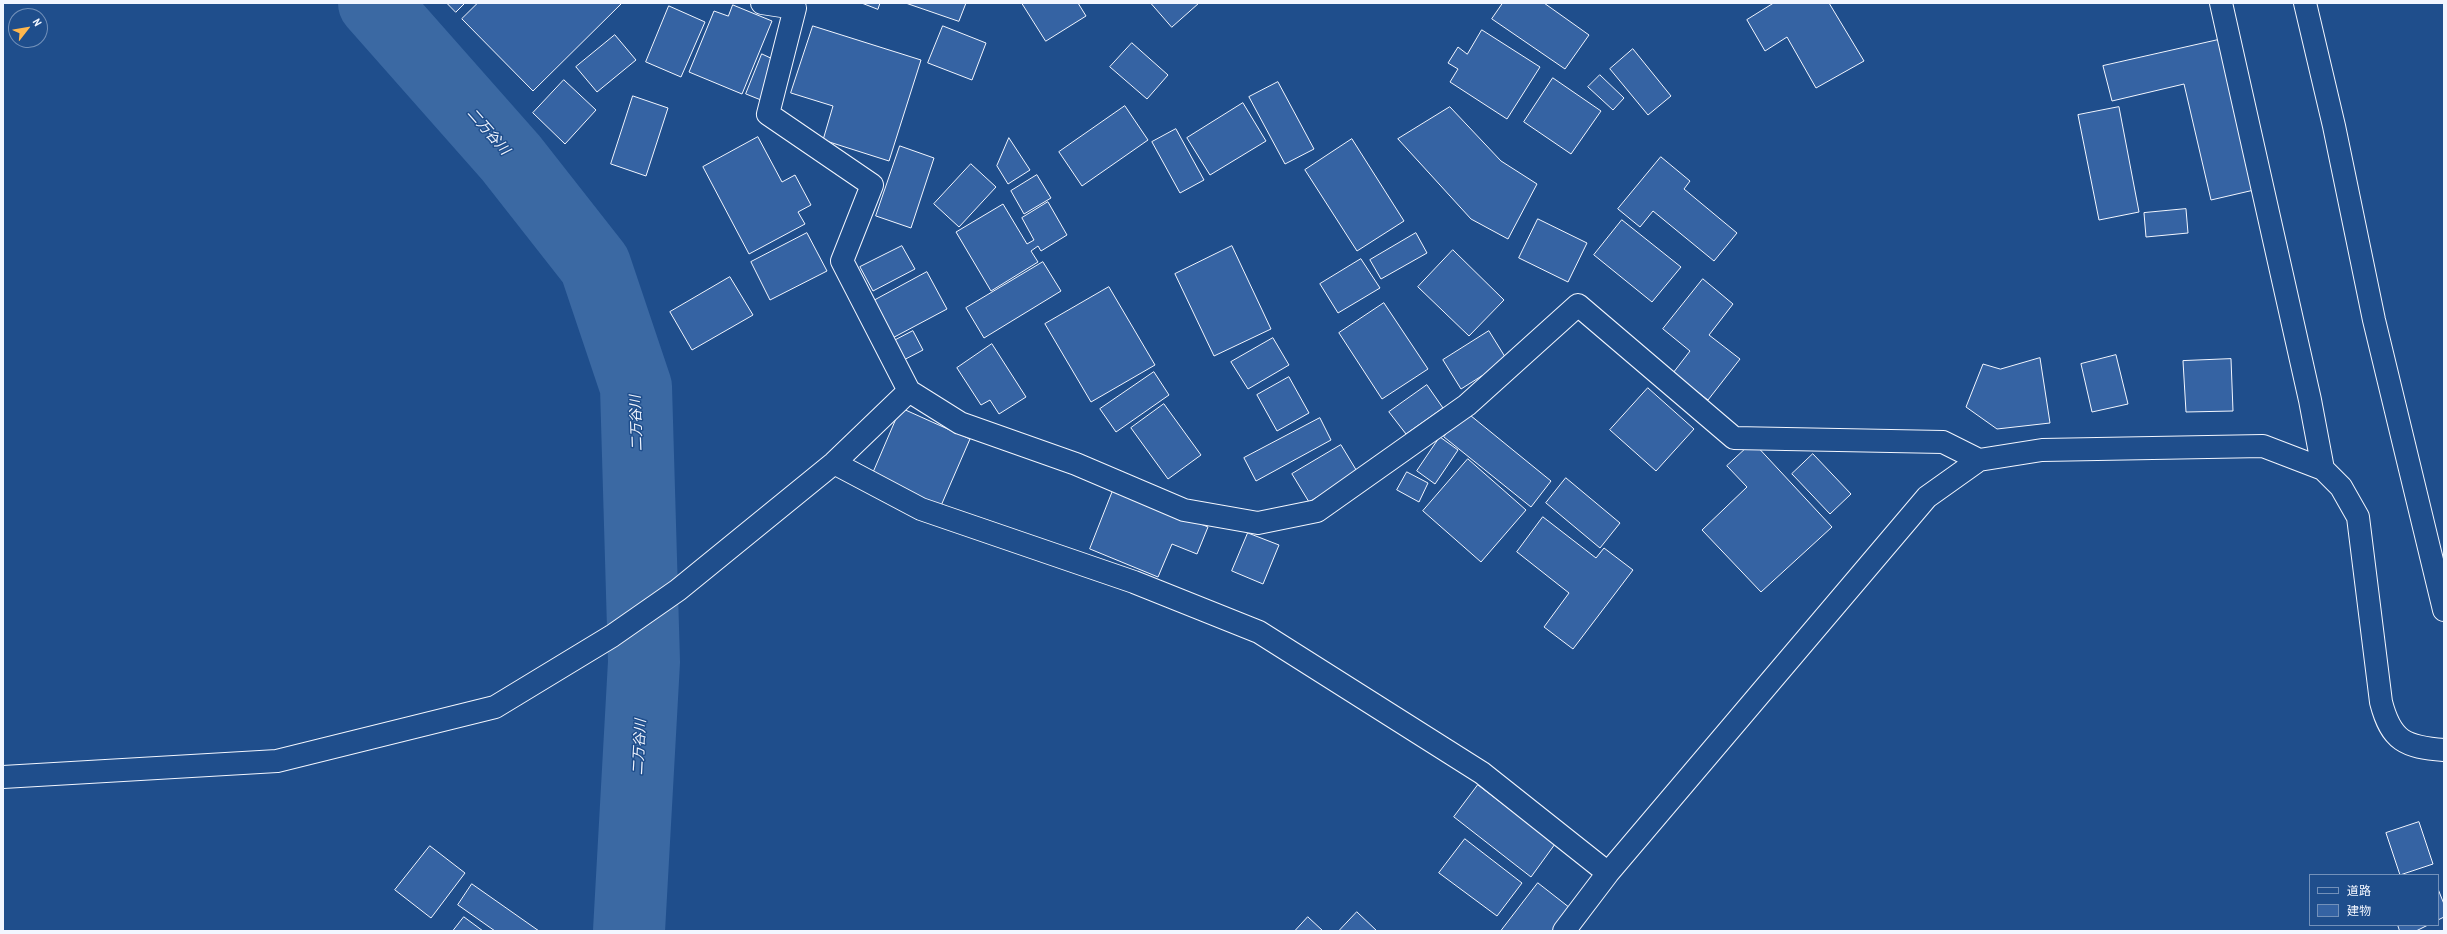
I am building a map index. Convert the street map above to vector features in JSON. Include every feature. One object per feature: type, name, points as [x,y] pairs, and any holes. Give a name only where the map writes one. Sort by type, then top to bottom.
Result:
[{"type":"street","points":[[762,3],[794,8],[768,114],[872,185],[842,261],[909,391],[960,423],[1076,464],[1184,510],[1258,523],[1317,511],[1467,405],[1578,305],[1734,438],[1943,442],[1979,460]]},
{"type":"street","points":[[2221,3],[2310,400],[2323,469]]},
{"type":"street","points":[[2304,3],[2334,126],[2374,320],[2444,610]]},
{"type":"street","points":[[3,777],[285,759],[495,706],[612,636],[678,590],[834,463],[909,391]]},
{"type":"street","points":[[1564,931],[1608,873],[1927,497],[1979,460],[2042,450],[2263,446],[2323,469],[2341,487],[2358,517],[2381,702],[2386,723],[2401,740],[2424,748],[2444,750]]},
{"type":"street","points":[[834,463],[921,509],[1134,582],[1259,632],[1482,773],[1608,873]]},
{"type":"building","points":[[447,3],[465,3],[456,12]]},
{"type":"building","points":[[478,3],[622,3],[533,91],[462,19]]},
{"type":"building","points":[[862,3],[880,3],[878,9]]},
{"type":"building","points":[[906,3],[966,3],[959,21]]},
{"type":"building","points":[[1022,3],[1078,3],[1086,16],[1046,41]]},
{"type":"building","points":[[1151,3],[1199,3],[1172,27]]},
{"type":"building","points":[[1503,3],[1544,3],[1589,35],[1565,69],[1492,19]]},
{"type":"building","points":[[1774,3],[1829,3],[1864,61],[1816,88],[1787,37],[1765,51],[1747,20]]},
{"type":"building","points":[[733,5],[772,21],[742,94],[689,72],[714,11],[728,16]]},
{"type":"building","points":[[669,6],[705,22],[681,77],[646,62]]},
{"type":"building","points":[[813,26],[921,60],[889,161],[823,140],[833,106],[791,93]]},
{"type":"building","points":[[943,26],[986,43],[972,80],[928,63]]},
{"type":"building","points":[[1482,30],[1540,67],[1507,119],[1450,82],[1458,69],[1448,63],[1458,47],[1467,54]]},
{"type":"building","points":[[615,35],[636,60],[597,92],[576,67]]},
{"type":"building","points":[[2218,40],[2254,190],[2211,200],[2184,84],[2112,101],[2103,66]]},
{"type":"building","points":[[1132,43],[1168,75],[1147,99],[1110,67]]},
{"type":"building","points":[[1633,49],[1671,96],[1648,115],[1610,69]]},
{"type":"building","points":[[762,54],[777,61],[761,100],[746,94]]},
{"type":"building","points":[[1600,75],[1624,98],[1613,110],[1588,87]]},
{"type":"building","points":[[1553,78],[1601,111],[1571,154],[1524,122]]},
{"type":"building","points":[[564,80],[596,110],[565,144],[533,113]]},
{"type":"building","points":[[1278,82],[1314,149],[1285,164],[1249,97]]},
{"type":"building","points":[[633,96],[668,108],[646,176],[611,164]]},
{"type":"building","points":[[1243,103],[1266,141],[1210,175],[1187,138]]},
{"type":"building","points":[[1125,106],[1148,140],[1082,186],[1059,152]]},
{"type":"building","points":[[1450,107],[1501,161],[1537,184],[1508,239],[1471,219],[1398,139]]},
{"type":"building","points":[[2119,107],[2139,212],[2099,220],[2078,115]]},
{"type":"building","points":[[1176,129],[1204,180],[1180,193],[1152,142]]},
{"type":"building","points":[[758,137],[782,182],[795,175],[811,205],[798,212],[805,224],[749,254],[703,167]]},
{"type":"building","points":[[1009,138],[1030,170],[1008,184],[997,166]]},
{"type":"building","points":[[1352,139],[1404,221],[1357,251],[1305,170]]},
{"type":"building","points":[[900,146],[934,158],[911,228],[876,216]]},
{"type":"building","points":[[1661,157],[1690,181],[1684,189],[1737,233],[1714,261],[1653,211],[1640,227],[1618,209]]},
{"type":"building","points":[[971,164],[996,187],[959,227],[934,204]]},
{"type":"building","points":[[1037,175],[1051,198],[1024,214],[1011,191]]},
{"type":"building","points":[[1048,202],[1067,235],[1041,251],[1038,246],[1031,251],[1038,262],[991,291],[956,232],[1003,204],[1027,244],[1034,240],[1022,218]]},
{"type":"building","points":[[2186,209],[2188,233],[2146,237],[2144,213]]},
{"type":"building","points":[[1538,219],[1587,243],[1568,282],[1519,258]]},
{"type":"building","points":[[1622,220],[1681,267],[1652,302],[1594,255]]},
{"type":"building","points":[[807,233],[827,271],[770,300],[751,262]]},
{"type":"building","points":[[1416,233],[1427,253],[1381,279],[1370,260]]},
{"type":"building","points":[[902,246],[915,269],[873,291],[860,267]]},
{"type":"building","points":[[1232,246],[1271,329],[1214,356],[1175,274]]},
{"type":"building","points":[[1453,250],[1504,300],[1469,336],[1418,287]]},
{"type":"building","points":[[1361,259],[1380,288],[1338,313],[1320,284]]},
{"type":"building","points":[[1043,262],[1061,291],[984,338],[966,308]]},
{"type":"building","points":[[927,272],[947,309],[885,342],[866,305]]},
{"type":"building","points":[[730,277],[753,315],[692,350],[670,312]]},
{"type":"building","points":[[1703,279],[1733,304],[1709,335],[1740,359],[1708,400],[1673,373],[1690,351],[1663,329]]},
{"type":"building","points":[[1109,287],[1155,365],[1091,402],[1045,324]]},
{"type":"building","points":[[1384,303],[1428,369],[1382,399],[1339,333]]},
{"type":"building","points":[[913,331],[923,350],[896,364],[886,345]]},
{"type":"building","points":[[1489,331],[1507,360],[1461,389],[1443,360]]},
{"type":"building","points":[[1273,338],[1289,365],[1248,389],[1231,362]]},
{"type":"building","points":[[992,344],[1026,397],[999,414],[990,400],[981,405],[957,368]]},
{"type":"building","points":[[2116,355],[2128,404],[2092,412],[2081,364]]},
{"type":"building","points":[[2040,358],[2050,423],[1997,429],[1966,407],[1983,364],[2000,369]]},
{"type":"building","points":[[2231,359],[2233,411],[2186,412],[2183,361]]},
{"type":"building","points":[[1154,372],[1169,395],[1116,432],[1100,409]]},
{"type":"building","points":[[1289,377],[1309,413],[1277,431],[1257,395]]},
{"type":"building","points":[[1427,385],[1443,408],[1406,434],[1389,412]]},
{"type":"building","points":[[1648,388],[1694,429],[1656,471],[1610,430]]},
{"type":"building","points":[[1164,404],[1201,455],[1168,479],[1131,428]]},
{"type":"building","points":[[901,408],[970,439],[940,508],[871,478]]},
{"type":"building","points":[[1465,411],[1551,481],[1531,507],[1444,437]]},
{"type":"building","points":[[1320,418],[1331,440],[1256,481],[1244,458]]},
{"type":"building","points":[[1440,437],[1458,450],[1435,484],[1417,471]]},
{"type":"building","points":[[1753,442],[1832,527],[1761,592],[1702,530],[1747,487],[1727,466]]},
{"type":"building","points":[[1341,445],[1358,473],[1309,502],[1292,474]]},
{"type":"building","points":[[1813,454],[1851,494],[1830,514],[1792,474]]},
{"type":"building","points":[[1468,459],[1526,510],[1481,562],[1423,511]]},
{"type":"building","points":[[1407,472],[1428,483],[1419,502],[1397,490]]},
{"type":"building","points":[[1566,478],[1620,523],[1600,548],[1546,503]]},
{"type":"building","points":[[1114,488],[1208,527],[1197,554],[1172,544],[1158,577],[1090,549]]},
{"type":"building","points":[[1543,517],[1596,558],[1604,548],[1633,570],[1573,649],[1544,627],[1569,593],[1517,552]]},
{"type":"building","points":[[1248,533],[1279,545],[1263,584],[1232,571]]},
{"type":"building","points":[[1478,785],[1555,844],[1531,877],[1454,817]]},
{"type":"building","points":[[2419,822],[2433,864],[2400,874],[2386,833]]},
{"type":"building","points":[[1465,839],[1522,883],[1497,916],[1439,873]]},
{"type":"building","points":[[430,846],[465,873],[431,918],[395,890]]},
{"type":"building","points":[[1538,883],[1570,908],[1553,931],[1501,931]]},
{"type":"building","points":[[472,884],[539,931],[495,931],[458,905]]},
{"type":"building","points":[[2439,892],[2444,904],[2444,917],[2439,920]]},
{"type":"building","points":[[1357,912],[1377,931],[1339,931]]},
{"type":"building","points":[[464,917],[483,931],[453,931]]},
{"type":"building","points":[[1308,917],[1323,931],[1295,931]]},
{"type":"building","points":[[2398,926],[2426,926],[2416,931],[2400,931]]},
{"type":"waterway","name":"二万谷川","points":[[374,3],[511,158],[595,265],[636,387],[644,662],[629,931]]}]
